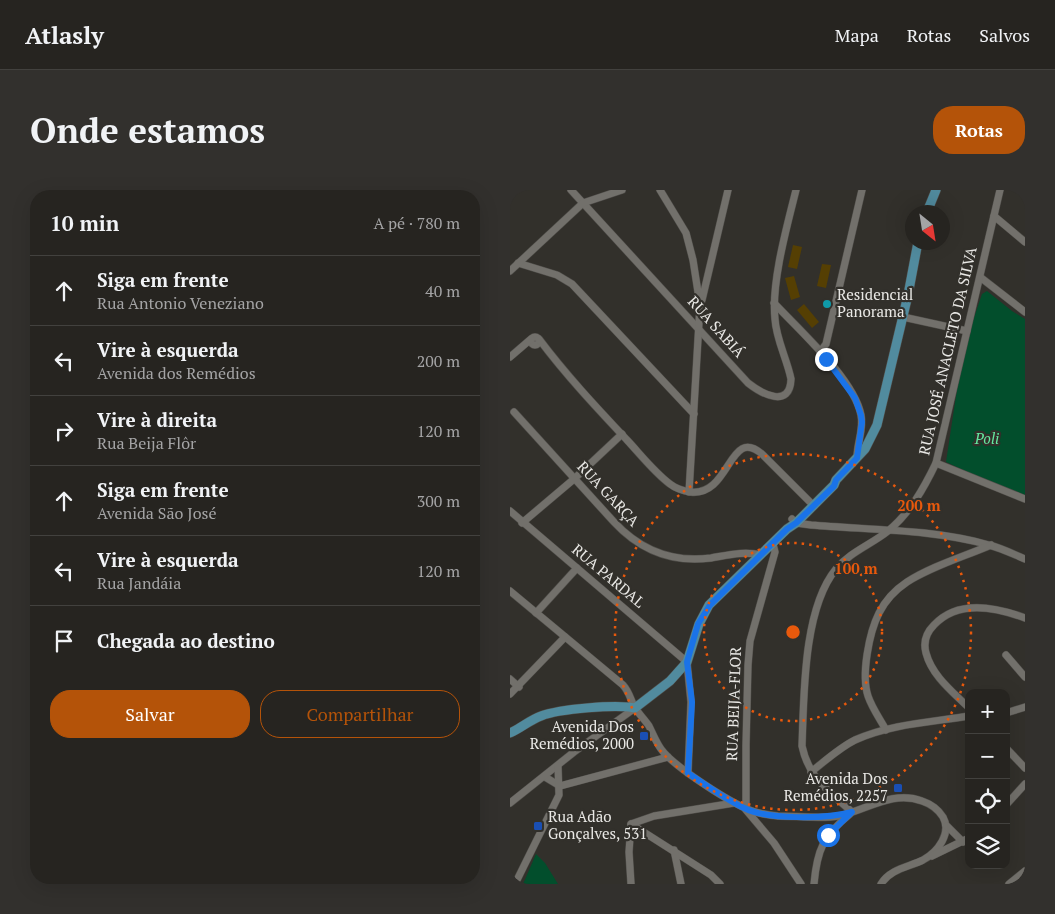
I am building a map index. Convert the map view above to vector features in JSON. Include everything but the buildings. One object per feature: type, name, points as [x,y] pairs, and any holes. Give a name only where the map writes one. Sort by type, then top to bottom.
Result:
[{"type":"main road","points":[[930,205],[935,190]]},
{"type":"main road","points":[[510,733],[532,720],[554,713],[615,707],[636,708],[670,681],[687,662],[698,624],[710,605],[773,544],[812,504],[830,482],[836,480],[869,442],[877,425],[916,250]]},
{"type":"street","name":"RUA SABIÁ","points":[[572,190],[748,383],[764,394],[781,396],[786,394],[790,388],[791,379],[776,327],[774,303]]},
{"type":"street","points":[[510,271],[583,203],[622,190]]},
{"type":"street","points":[[660,190],[686,233],[696,276],[700,305],[689,492]]},
{"type":"street","points":[[700,305],[728,190]]},
{"type":"street","points":[[796,190],[779,268],[774,303],[820,352],[845,383],[859,407],[862,422],[857,458]]},
{"type":"street","points":[[820,352],[826,344],[862,190]]},
{"type":"street","name":"RUA JOSÉ ANACLETO DA SILVA","points":[[852,812],[830,794],[811,772],[804,758],[802,746],[808,644],[822,593],[836,569],[845,560],[888,531],[902,517],[923,490],[936,463],[1000,190]]},
{"type":"street","points":[[994,216],[1025,242]]},
{"type":"street","points":[[518,264],[558,275],[572,284],[694,414]]},
{"type":"street","points":[[696,276],[707,277]]},
{"type":"street","points":[[980,277],[1025,312]]},
{"type":"street","points":[[903,316],[967,331]]},
{"type":"street","points":[[510,357],[521,348],[535,342],[545,348],[622,434],[671,485],[689,492],[701,492],[712,487],[724,472],[735,453],[739,449],[748,447],[758,450],[812,504]]},
{"type":"street","name":"RUA GARÇA","points":[[514,412],[626,536],[655,552],[685,559],[748,552],[761,555]]},
{"type":"street","points":[[522,523],[574,479],[622,434]]},
{"type":"street","points":[[936,463],[1025,499]]},
{"type":"street","name":"RUA PARDAL","points":[[510,511],[687,662]]},
{"type":"street","points":[[796,520],[812,525],[958,538],[991,545],[1025,558]]},
{"type":"street","name":"RUA BEIJA-FLOR","points":[[746,809],[750,641],[774,552],[773,544]]},
{"type":"street","points":[[886,730],[870,702],[866,682],[868,652],[879,614],[889,597],[907,582],[921,574],[991,545]]},
{"type":"street","points":[[536,613],[577,568]]},
{"type":"street","points":[[510,590],[623,685],[632,697],[636,708],[642,715],[660,748],[668,757],[688,773],[746,809],[770,815],[830,817],[894,798],[909,797],[934,807],[940,812],[947,826],[965,839]]},
{"type":"street","points":[[965,704],[932,668],[925,646],[927,634],[942,617],[951,612],[965,609],[998,609],[1025,618]]},
{"type":"street","points":[[510,694],[565,637]]},
{"type":"street","points":[[1006,655],[1024,675]]},
{"type":"street","points":[[687,662],[692,702],[688,773]]},
{"type":"street","points":[[510,679],[518,686]]},
{"type":"street","points":[[1010,712],[1025,707]]},
{"type":"street","points":[[510,803],[574,752],[636,708]]},
{"type":"street","points":[[811,772],[854,741],[886,730],[965,717]]},
{"type":"street","points":[[1010,752],[1025,768]]},
{"type":"street","points":[[545,777],[560,786],[668,757]]},
{"type":"street","points":[[515,884],[557,800],[560,786],[558,766]]},
{"type":"street","points":[[1010,801],[1025,784]]},
{"type":"street","points":[[631,824],[654,816],[734,802]]},
{"type":"street","points":[[746,809],[781,854],[801,884]]},
{"type":"street","points":[[814,884],[816,864],[822,844],[837,825],[852,812]]},
{"type":"street","points":[[762,829],[764,821],[770,815]]},
{"type":"street","points":[[631,824],[674,850],[711,875],[720,884]]},
{"type":"street","points":[[631,824],[629,852],[631,884]]},
{"type":"street","points":[[924,859],[943,839],[947,826]]},
{"type":"street","points":[[881,884],[889,875],[965,840]]},
{"type":"street","points":[[674,850],[681,884]]},
{"type":"street","points":[[1009,884],[1025,871]]},
{"type":"green space","name":"Poli","points":[[987,291],[1025,319],[1025,499],[946,462],[963,350],[982,294]]},
{"type":"green space","points":[[536,854],[545,863],[558,884],[523,884]]},
{"type":"place","name":"Residencial Panorama","points":[[827,304]]},
{"type":"place","name":"Avenida Dos Remédios, 2000","points":[[644,736]]},
{"type":"place","name":"Avenida Dos Remédios, 2257","points":[[898,788]]},
{"type":"place","name":"Rua Adão Gonçalves, 531","points":[[538,826]]},
{"type":"route","points":[[826,359],[845,383],[859,407],[862,428],[857,458],[836,480],[834,486],[796,523],[790,526],[710,605],[698,624],[687,662],[692,702],[688,773],[746,809],[764,814],[830,817],[852,812],[828,835]]}]
